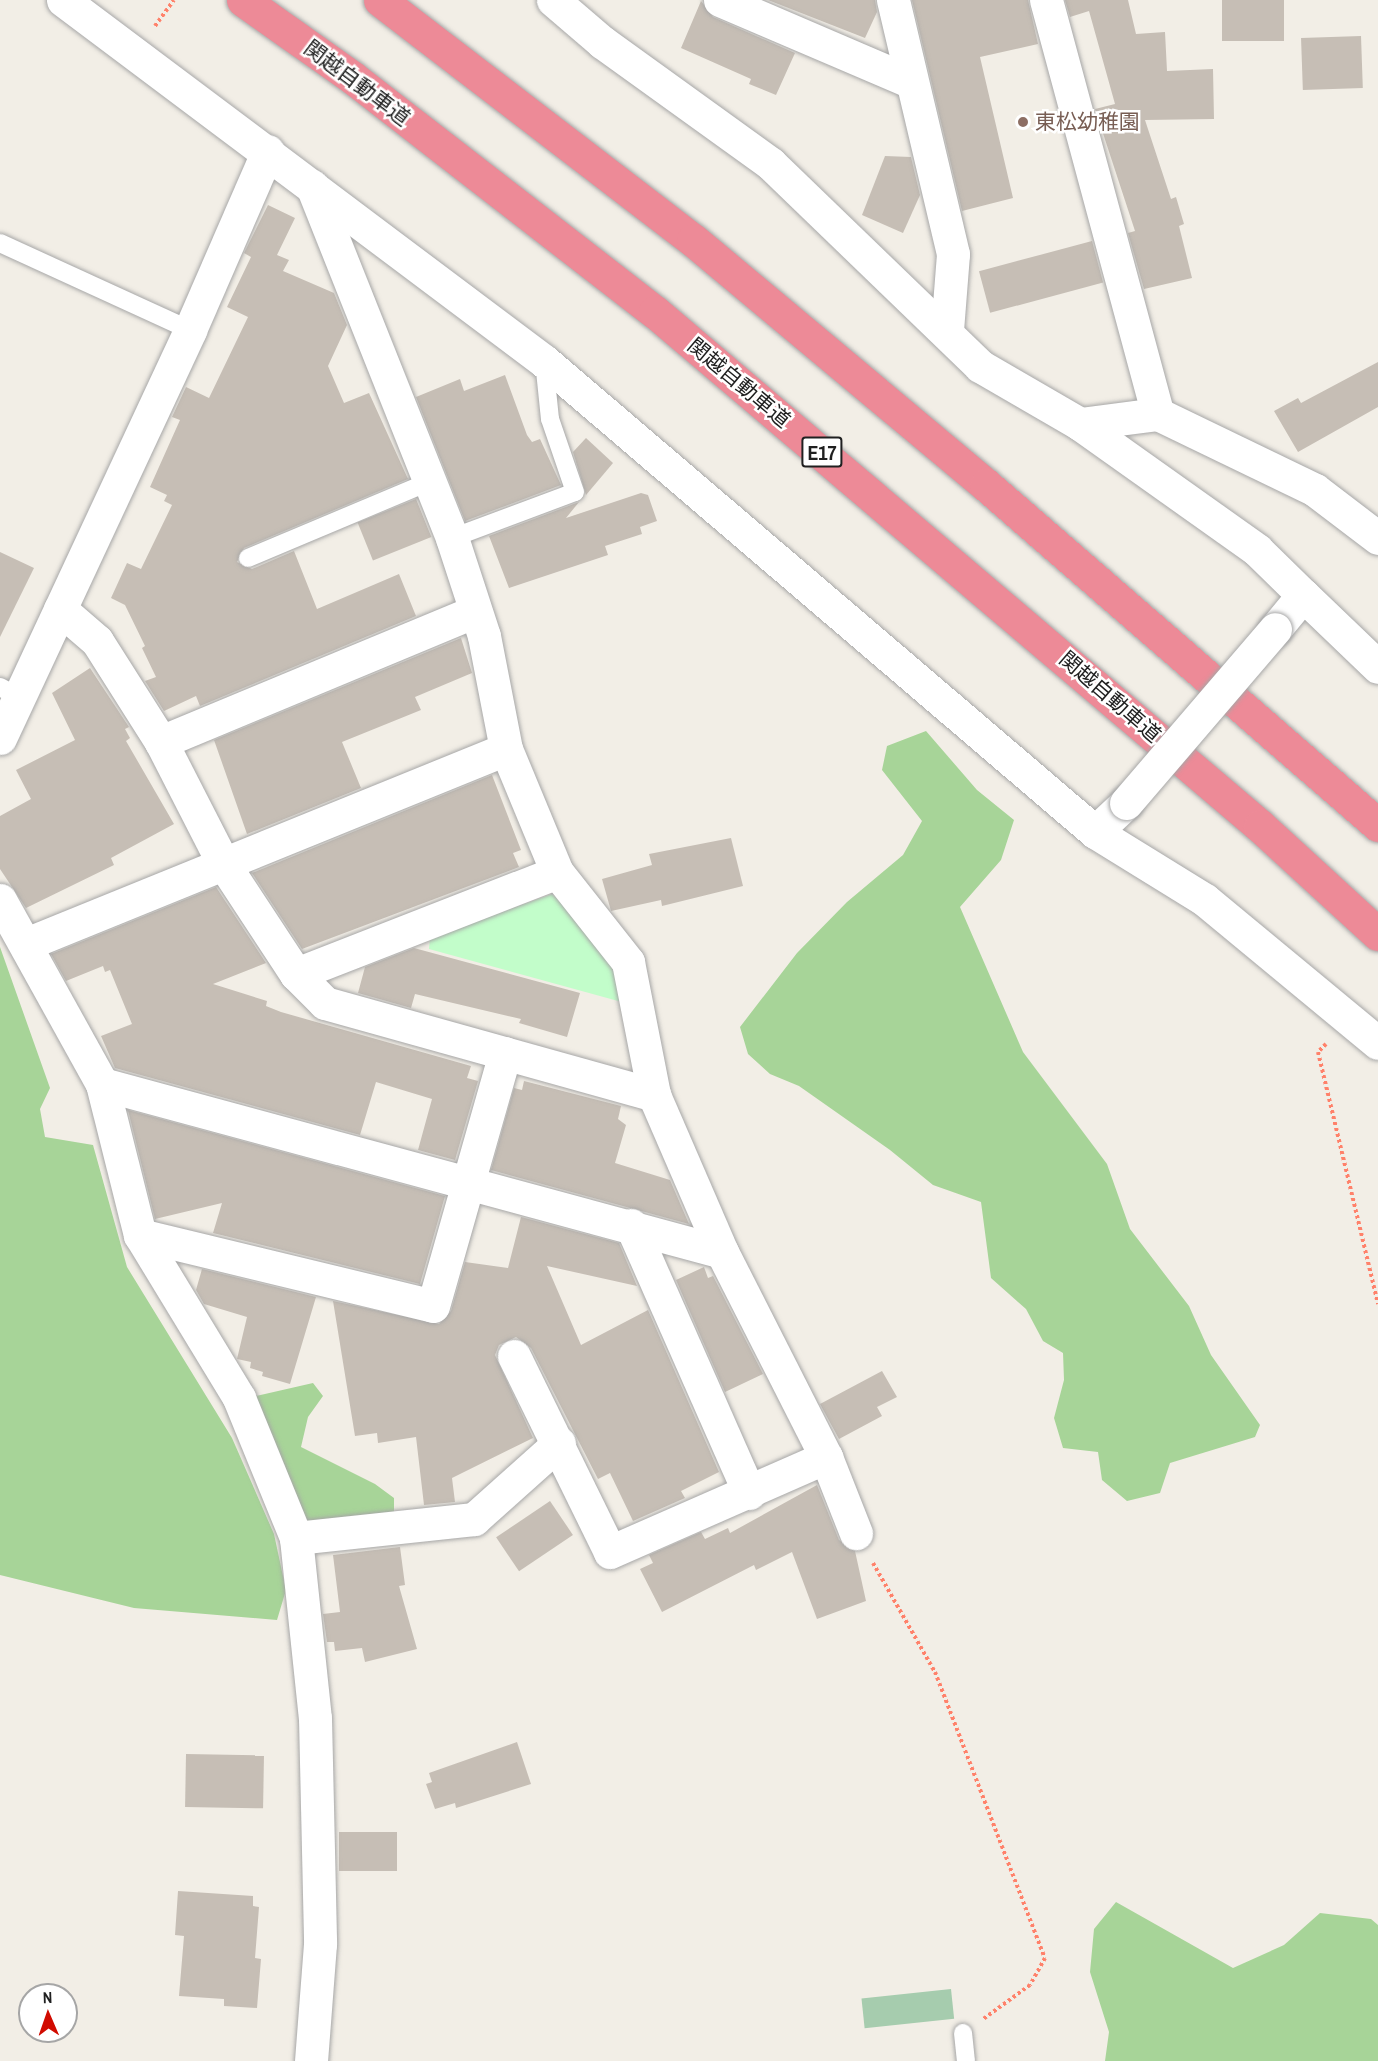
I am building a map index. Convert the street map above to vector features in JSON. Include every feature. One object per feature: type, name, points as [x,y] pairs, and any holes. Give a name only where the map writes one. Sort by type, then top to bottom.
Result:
[{"type":"highway","name":"関越自動車道","points":[[243,0],[353,78],[655,312],[1233,803],[1378,934]]},
{"type":"highway","points":[[380,0],[693,240],[987,485],[1378,825]]},
{"type":"street","points":[[63,0],[268,151],[544,361],[1095,832],[1205,900],[1352,1018],[1378,1043]]},
{"type":"street","points":[[553,0],[602,42],[771,164],[947,330],[980,366],[1080,424],[1257,550],[1378,667]]},
{"type":"street","points":[[720,0],[911,82]]},
{"type":"street","points":[[893,0],[952,254],[947,330]]},
{"type":"street","points":[[1046,0],[1158,414]]},
{"type":"street","points":[[0,738],[10,692],[60,609],[190,330],[268,151]]},
{"type":"street","points":[[312,186],[452,538],[474,612],[484,636],[506,749],[557,872],[628,962],[654,1095],[722,1252],[826,1457],[856,1533]]},
{"type":"street","points":[[1080,424],[1158,414],[1315,490],[1378,538]]},
{"type":"street","points":[[1095,832],[1126,803],[1303,595]]},
{"type":"street","points":[[60,609],[97,641],[161,742],[224,863],[296,975],[325,1003],[654,1095]]},
{"type":"street","points":[[161,742],[474,612]]},
{"type":"street","points":[[26,944],[506,749]]},
{"type":"street","points":[[296,975],[557,872]]},
{"type":"street","points":[[0,900],[102,1084],[140,1235],[239,1398],[296,1538],[315,1718],[320,1944],[311,2061]]},
{"type":"street","points":[[140,1235],[434,1306],[505,1053]]},
{"type":"street","points":[[102,1084],[470,1184],[631,1225],[722,1252]]},
{"type":"street","points":[[631,1225],[749,1493]]},
{"type":"street","points":[[514,1356],[610,1552],[749,1493],[826,1457]]},
{"type":"street","points":[[296,1538],[474,1519],[558,1443]]},
{"type":"lane","points":[[0,243],[190,330]]},
{"type":"lane","points":[[452,538],[575,492],[550,419],[544,361]]},
{"type":"lane","points":[[248,558],[429,482]]},
{"type":"lane","points":[[963,2033],[966,2061]]},
{"type":"path","points":[[148,35],[174,0]]},
{"type":"path","points":[[1352,1018],[1318,1052],[1378,1304]]},
{"type":"path","points":[[856,1533],[935,1672],[1045,1958],[1030,1985],[963,2033]]},
{"type":"green space","points":[[926,731],[977,790],[1014,820],[1001,860],[960,907],[1023,1052],[1107,1164],[1130,1229],[1189,1306],[1211,1355],[1260,1425],[1255,1437],[1170,1463],[1160,1493],[1127,1501],[1102,1480],[1098,1452],[1063,1448],[1054,1418],[1064,1380],[1063,1353],[1043,1341],[1026,1309],[991,1278],[981,1202],[933,1185],[890,1150],[799,1086],[770,1074],[748,1054],[740,1027],[797,953],[847,902],[903,855],[922,821],[882,770],[887,746]]},
{"type":"green space","points":[[552,894],[598,938],[629,1004],[429,949],[430,938]]},
{"type":"green space","points":[[0,947],[50,1088],[40,1109],[45,1137],[93,1145],[127,1267],[232,1438],[274,1534],[286,1590],[277,1620],[134,1608],[0,1575]]},
{"type":"green space","points":[[313,1383],[323,1396],[308,1417],[301,1447],[375,1484],[394,1498],[394,1517],[309,1525],[296,1510],[252,1397]]},
{"type":"green space","points":[[1116,1902],[1233,1968],[1284,1945],[1320,1913],[1371,1919],[1378,1925],[1378,2061],[1105,2061],[1109,2032],[1090,1972],[1094,1929]]},
{"type":"green space","points":[[951,1989],[954,2019],[865,2028],[861,1998]]},
{"type":"building","points":[[768,0],[875,0],[877,12],[865,38]]},
{"type":"building","points":[[912,0],[1028,0],[1038,44],[980,57],[1013,198],[962,211]]},
{"type":"building","points":[[1065,0],[1128,0],[1136,34],[1165,32],[1167,71],[1213,69],[1214,119],[1145,120],[1171,199],[1176,197],[1184,224],[1179,226],[1192,278],[1144,289],[1128,233],[1135,231],[1095,109],[1115,104],[1089,11],[1070,17]]},
{"type":"building","points":[[1222,0],[1284,0],[1284,41],[1222,41]]},
{"type":"building","points":[[701,1],[713,17],[795,53],[776,95],[749,84],[751,79],[681,48]]},
{"type":"building","points":[[1361,36],[1363,88],[1303,90],[1301,38]]},
{"type":"building","points":[[885,156],[911,157],[920,195],[903,233],[862,215]]},
{"type":"building","points":[[268,205],[295,218],[277,255],[289,260],[283,271],[334,293],[347,325],[328,366],[344,403],[369,393],[408,479],[244,548],[237,562],[252,569],[294,551],[317,609],[399,574],[416,616],[200,706],[196,696],[164,711],[145,681],[156,677],[142,648],[145,646],[125,605],[111,598],[127,563],[141,569],[172,505],[164,501],[167,495],[150,487],[180,420],[172,417],[186,387],[209,398],[248,317],[227,307],[251,257],[244,253]]},
{"type":"building","points":[[1092,241],[1103,283],[990,313],[979,271]]},
{"type":"building","points":[[1378,362],[1378,407],[1298,452],[1274,411],[1298,398],[1301,403]]},
{"type":"building","points":[[505,375],[527,435],[532,442],[540,439],[561,485],[465,521],[416,397],[460,379],[464,391]]},
{"type":"building","points":[[586,438],[613,463],[586,495],[573,452]]},
{"type":"building","points":[[641,493],[648,495],[657,521],[640,527],[642,534],[605,546],[608,555],[509,588],[489,536],[579,502],[566,518]]},
{"type":"building","points":[[416,499],[431,537],[373,561],[358,523]]},
{"type":"building","points":[[0,552],[34,568],[0,637]]},
{"type":"building","points":[[461,638],[472,673],[415,697],[421,710],[342,742],[361,788],[247,834],[214,740]]},
{"type":"building","points":[[90,668],[129,727],[125,729],[130,738],[126,741],[174,824],[111,858],[114,865],[26,908],[0,869],[0,816],[31,799],[16,770],[75,740],[52,693]]},
{"type":"building","points":[[492,775],[521,850],[513,853],[519,867],[302,949],[252,873]]},
{"type":"building","points":[[731,838],[743,886],[662,906],[661,900],[611,911],[602,879],[652,865],[649,854]]},
{"type":"building","points":[[216,887],[266,963],[213,984],[267,1001],[266,1006],[281,1012],[471,1066],[467,1078],[478,1081],[455,1160],[418,1150],[432,1099],[376,1082],[360,1135],[115,1068],[101,1036],[132,1024],[110,970],[105,972],[103,966],[66,981],[51,954]]},
{"type":"building","points":[[414,948],[580,993],[567,1037],[519,1023],[521,1019],[415,994],[411,1008],[358,993],[365,967]]},
{"type":"building","points":[[524,1081],[621,1106],[618,1119],[626,1125],[615,1163],[670,1180],[689,1224],[491,1170],[514,1088],[522,1090]]},
{"type":"building","points":[[128,1110],[445,1196],[420,1284],[213,1233],[222,1203],[155,1219]]},
{"type":"building","points":[[521,1217],[619,1243],[637,1286],[547,1266],[581,1345],[648,1310],[719,1472],[681,1491],[685,1498],[633,1521],[610,1473],[598,1479],[531,1348],[516,1337],[499,1345],[495,1355],[533,1438],[452,1478],[455,1502],[424,1505],[416,1437],[378,1443],[377,1433],[355,1436],[333,1301],[439,1324],[451,1311],[465,1262],[508,1268]]},
{"type":"building","points":[[704,1267],[708,1278],[713,1276],[763,1374],[725,1392],[676,1280]]},
{"type":"building","points":[[202,1269],[316,1297],[290,1384],[262,1376],[263,1372],[250,1368],[251,1362],[237,1359],[247,1317],[204,1304],[196,1290]]},
{"type":"building","points":[[882,1371],[897,1397],[877,1407],[882,1416],[839,1439],[820,1404]]},
{"type":"building","points":[[817,1485],[839,1540],[855,1551],[866,1601],[817,1619],[792,1552],[756,1570],[754,1565],[662,1612],[640,1569],[653,1563],[649,1555],[701,1532],[705,1539],[728,1528],[730,1533]]},
{"type":"building","points":[[550,1501],[573,1535],[519,1571],[496,1537]]},
{"type":"building","points":[[400,1547],[405,1585],[399,1586],[417,1649],[365,1662],[362,1648],[335,1651],[334,1642],[327,1642],[323,1614],[340,1612],[333,1555]]},
{"type":"building","points":[[517,1742],[531,1784],[456,1808],[455,1803],[435,1809],[426,1784],[432,1782],[429,1773]]},
{"type":"building","points":[[186,1754],[264,1755],[263,1808],[185,1807]]},
{"type":"building","points":[[339,1832],[397,1832],[397,1871],[339,1871]]},
{"type":"building","points":[[178,1891],[253,1896],[253,1906],[259,1907],[255,1958],[261,1959],[257,2008],[224,2006],[224,1999],[179,1996],[184,1936],[175,1935]]},
{"type":"place","name":"東松幼稚園","points":[[1023,122]]}]
